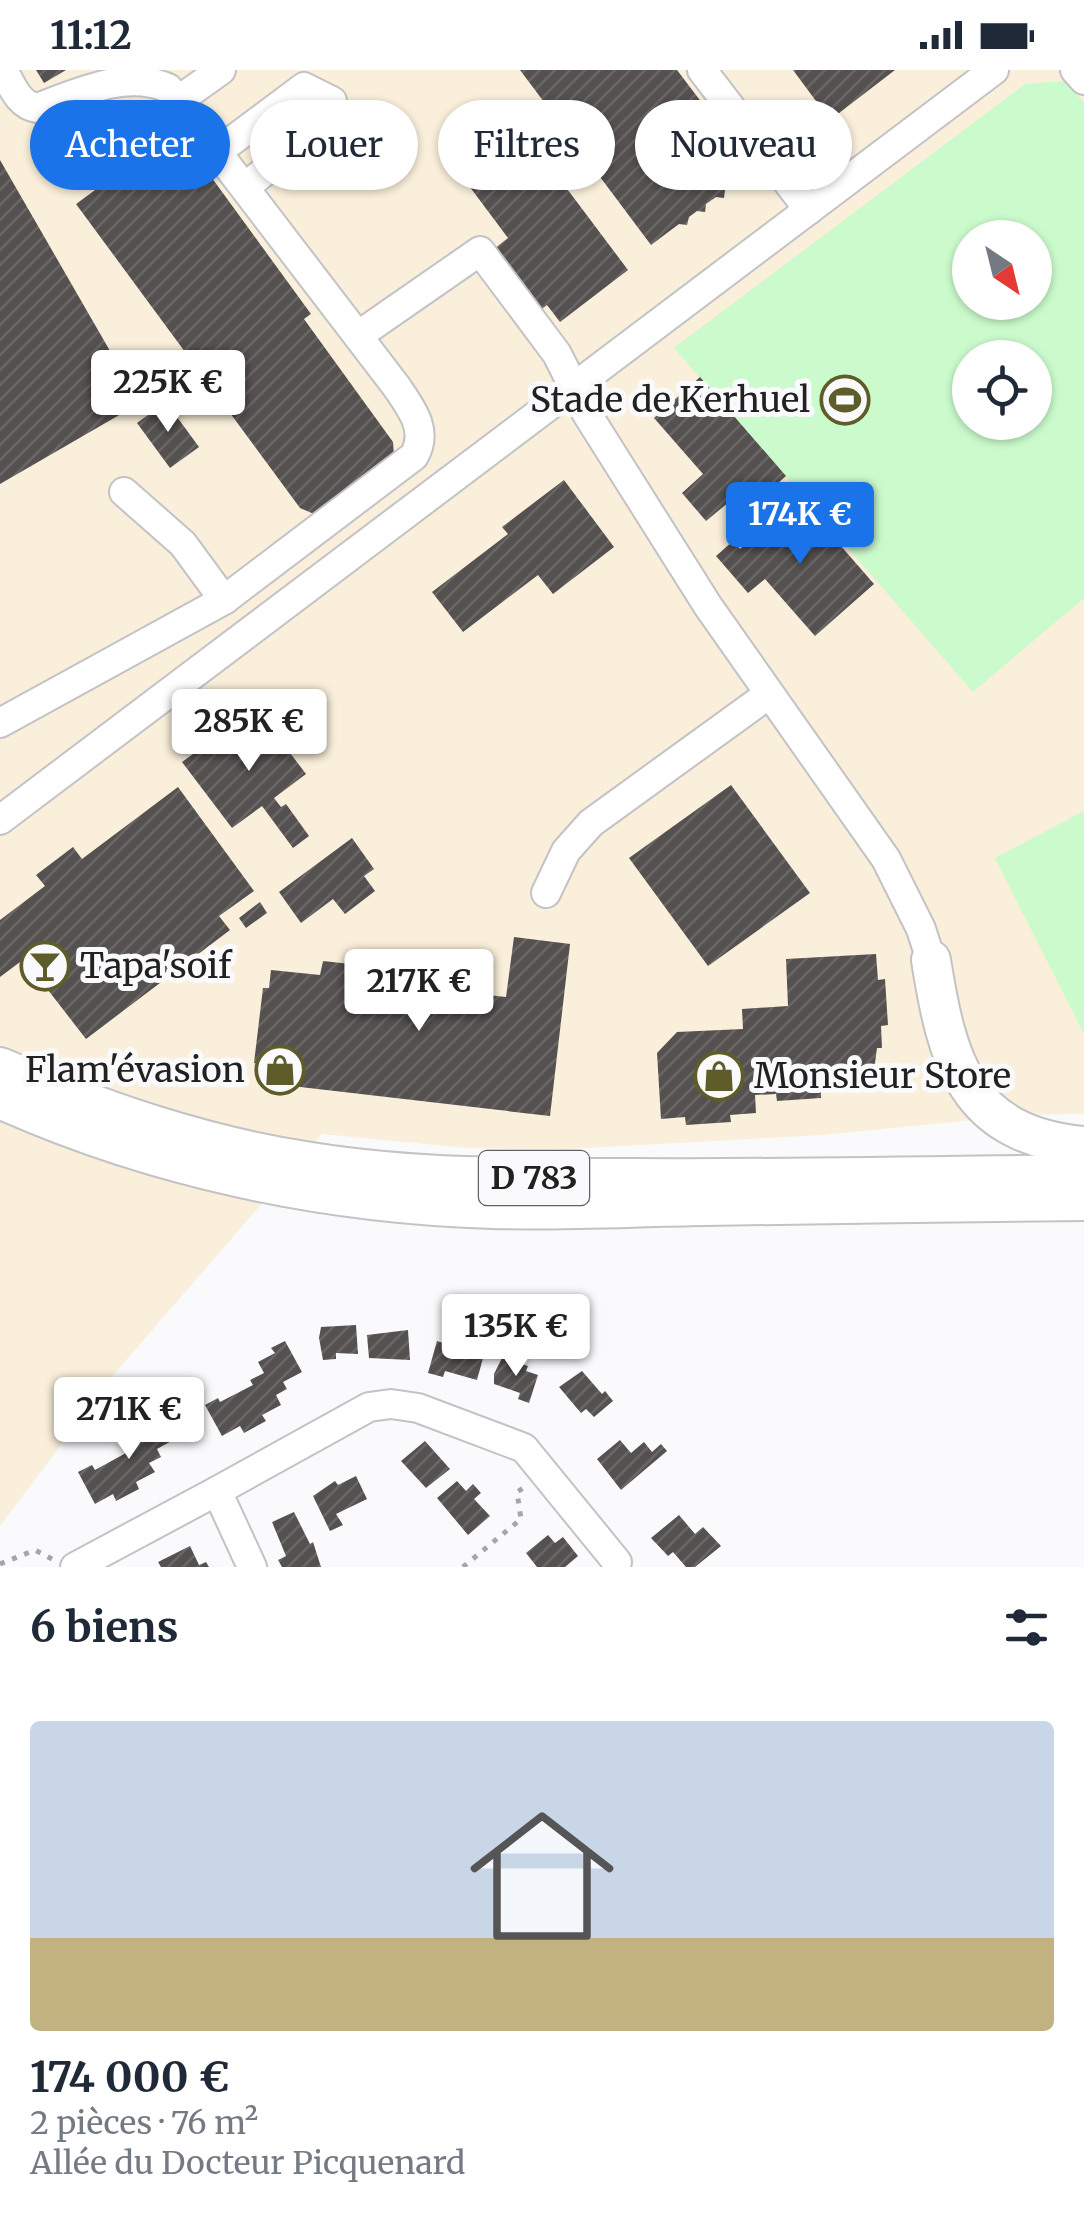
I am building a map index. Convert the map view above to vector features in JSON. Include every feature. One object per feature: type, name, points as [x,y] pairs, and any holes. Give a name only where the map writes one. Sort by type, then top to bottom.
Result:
[{"type":"main road","points":[[931,960],[950,1052],[979,1100],[1022,1130],[1084,1146]]},
{"type":"main road","name":"D 783","points":[[0,1067],[80,1100],[181,1134],[260,1153],[345,1166],[530,1178],[1084,1174]]},
{"type":"main road","name":"D 783","points":[[0,1099],[158,1157],[345,1197],[492,1209],[1084,1201]]},
{"type":"street","points":[[3,70],[20,99],[37,108],[120,72],[145,73],[179,100],[221,70]]},
{"type":"street","points":[[702,70],[809,210]]},
{"type":"street","points":[[0,820],[994,70]]},
{"type":"street","points":[[1076,70],[1084,80]]},
{"type":"street","points":[[230,143],[304,87],[332,101],[333,117],[245,188]]},
{"type":"street","points":[[0,723],[224,600],[414,456],[420,446],[414,412],[230,168]]},
{"type":"street","points":[[359,335],[480,251],[558,354],[587,414],[698,590],[886,860],[921,928],[931,960]]},
{"type":"street","points":[[124,492],[183,544],[224,600]]},
{"type":"street","points":[[546,893],[566,852],[591,823],[769,694]]},
{"type":"street","points":[[67,1564],[217,1492],[377,1404],[418,1408],[524,1448],[616,1562]]},
{"type":"street","points":[[217,1492],[252,1567]]},
{"type":"path","points":[[463,1567],[521,1519],[517,1492],[546,1471]]},
{"type":"path","points":[[0,1564],[36,1550],[67,1564]]},
{"type":"shaded area","points":[[0,70],[1084,70],[1084,1114],[1023,1115],[822,1135],[567,1149],[466,1148],[322,1134],[116,1372],[0,1526]]},
{"type":"green space","name":"Stade de Kerhuel","points":[[1066,81],[1084,103],[1084,598],[973,692],[674,348],[1025,84]]},
{"type":"green space","points":[[1084,811],[1084,1034],[995,858]]},
{"type":"building","points":[[36,70],[66,70],[44,83]]},
{"type":"building","points":[[520,70],[677,70],[700,100],[635,100],[635,190],[725,190],[724,198],[716,197],[706,204],[705,212],[697,211],[689,217],[687,225],[679,224],[651,245],[610,190],[615,190],[615,100],[542,100]]},
{"type":"building","points":[[793,70],[895,70],[852,103],[852,100],[815,100]]},
{"type":"building","points":[[0,160],[140,403],[0,484]]},
{"type":"building","points":[[95,190],[221,190],[311,314],[304,319],[393,442],[394,456],[314,514],[300,508],[76,204]]},
{"type":"building","points":[[472,190],[568,190],[628,270],[560,322],[547,305],[539,311],[494,249],[508,238]]},
{"type":"building","points":[[700,377],[786,476],[741,516],[729,502],[706,521],[682,493],[703,474],[654,418]]},
{"type":"building","points":[[166,402],[199,447],[170,468],[137,423]]},
{"type":"building","points":[[564,480],[614,547],[553,594],[538,575],[463,632],[432,592],[508,534],[502,527]]},
{"type":"building","points":[[799,498],[874,584],[815,636],[765,579],[748,593],[716,556],[733,541],[740,549]]},
{"type":"building","points":[[256,708],[306,774],[274,798],[281,807],[286,804],[309,836],[293,848],[262,806],[232,828],[182,762]]},
{"type":"building","points":[[731,785],[810,893],[708,966],[629,858]]},
{"type":"building","points":[[178,787],[254,891],[219,916],[230,930],[86,1039],[24,959],[0,977],[0,920],[45,886],[36,875],[73,847],[82,859]]},
{"type":"building","points":[[352,838],[374,869],[364,876],[375,891],[345,914],[333,899],[301,923],[279,892]]},
{"type":"building","points":[[260,902],[267,913],[246,928],[239,918]]},
{"type":"building","points":[[514,937],[570,944],[550,1116],[257,1082],[260,1064],[254,1063],[263,988],[269,988],[271,970],[320,975],[323,961],[415,971],[413,987],[506,997]]},
{"type":"building","points":[[876,954],[878,980],[885,979],[888,1025],[881,1026],[882,1048],[877,1048],[875,1063],[864,1077],[844,1084],[845,1089],[821,1091],[821,1098],[777,1101],[776,1094],[755,1095],[756,1113],[730,1115],[731,1122],[686,1125],[685,1117],[661,1119],[657,1053],[677,1032],[743,1029],[742,1009],[788,1006],[786,959]]},
{"type":"building","points":[[356,1325],[358,1354],[336,1353],[336,1359],[323,1360],[321,1327]]},
{"type":"building","points":[[408,1330],[410,1360],[369,1358],[367,1335]]},
{"type":"building","points":[[285,1341],[302,1372],[283,1382],[287,1389],[276,1395],[281,1405],[262,1415],[266,1421],[244,1433],[240,1426],[222,1436],[205,1405],[253,1385],[250,1380],[264,1373],[258,1362],[275,1353],[271,1348]]},
{"type":"building","points":[[437,1341],[483,1358],[477,1380],[445,1371],[443,1377],[428,1373]]},
{"type":"building","points":[[502,1358],[528,1366],[526,1371],[538,1375],[529,1403],[518,1399],[520,1393],[494,1384]]},
{"type":"building","points":[[582,1371],[613,1401],[594,1417],[586,1409],[581,1413],[559,1387]]},
{"type":"building","points":[[159,1409],[175,1439],[157,1449],[161,1457],[149,1463],[155,1472],[136,1482],[139,1489],[116,1501],[113,1494],[95,1504],[78,1472],[92,1465],[95,1470],[126,1453],[123,1449],[138,1441],[132,1429],[147,1421],[144,1416]]},
{"type":"building","points":[[620,1440],[631,1453],[644,1442],[652,1452],[661,1444],[667,1451],[621,1490],[597,1459]]},
{"type":"building","points":[[425,1441],[450,1469],[426,1488],[401,1461]]},
{"type":"building","points":[[356,1476],[367,1499],[336,1514],[343,1525],[330,1531],[313,1496],[335,1481],[338,1485]]},
{"type":"building","points":[[457,1481],[466,1491],[473,1484],[481,1493],[474,1499],[490,1516],[468,1535],[437,1498]]},
{"type":"building","points":[[294,1512],[310,1544],[313,1542],[321,1567],[282,1567],[278,1560],[286,1556],[272,1522]]},
{"type":"building","points":[[679,1515],[695,1534],[703,1527],[721,1546],[695,1567],[686,1567],[673,1552],[668,1556],[651,1538]]},
{"type":"building","points":[[548,1535],[555,1543],[563,1537],[578,1556],[565,1567],[537,1567],[526,1553]]},
{"type":"building","points":[[190,1546],[199,1565],[206,1562],[209,1567],[161,1567],[158,1562]]},
{"type":"place","name":"Stade de Kerhuel","points":[[845,400]]},
{"type":"place","name":"Tapa'soif","points":[[45,966]]},
{"type":"place","name":"Flam'évasion","points":[[280,1070]]},
{"type":"place","name":"Monsieur Store","points":[[719,1076]]}]
